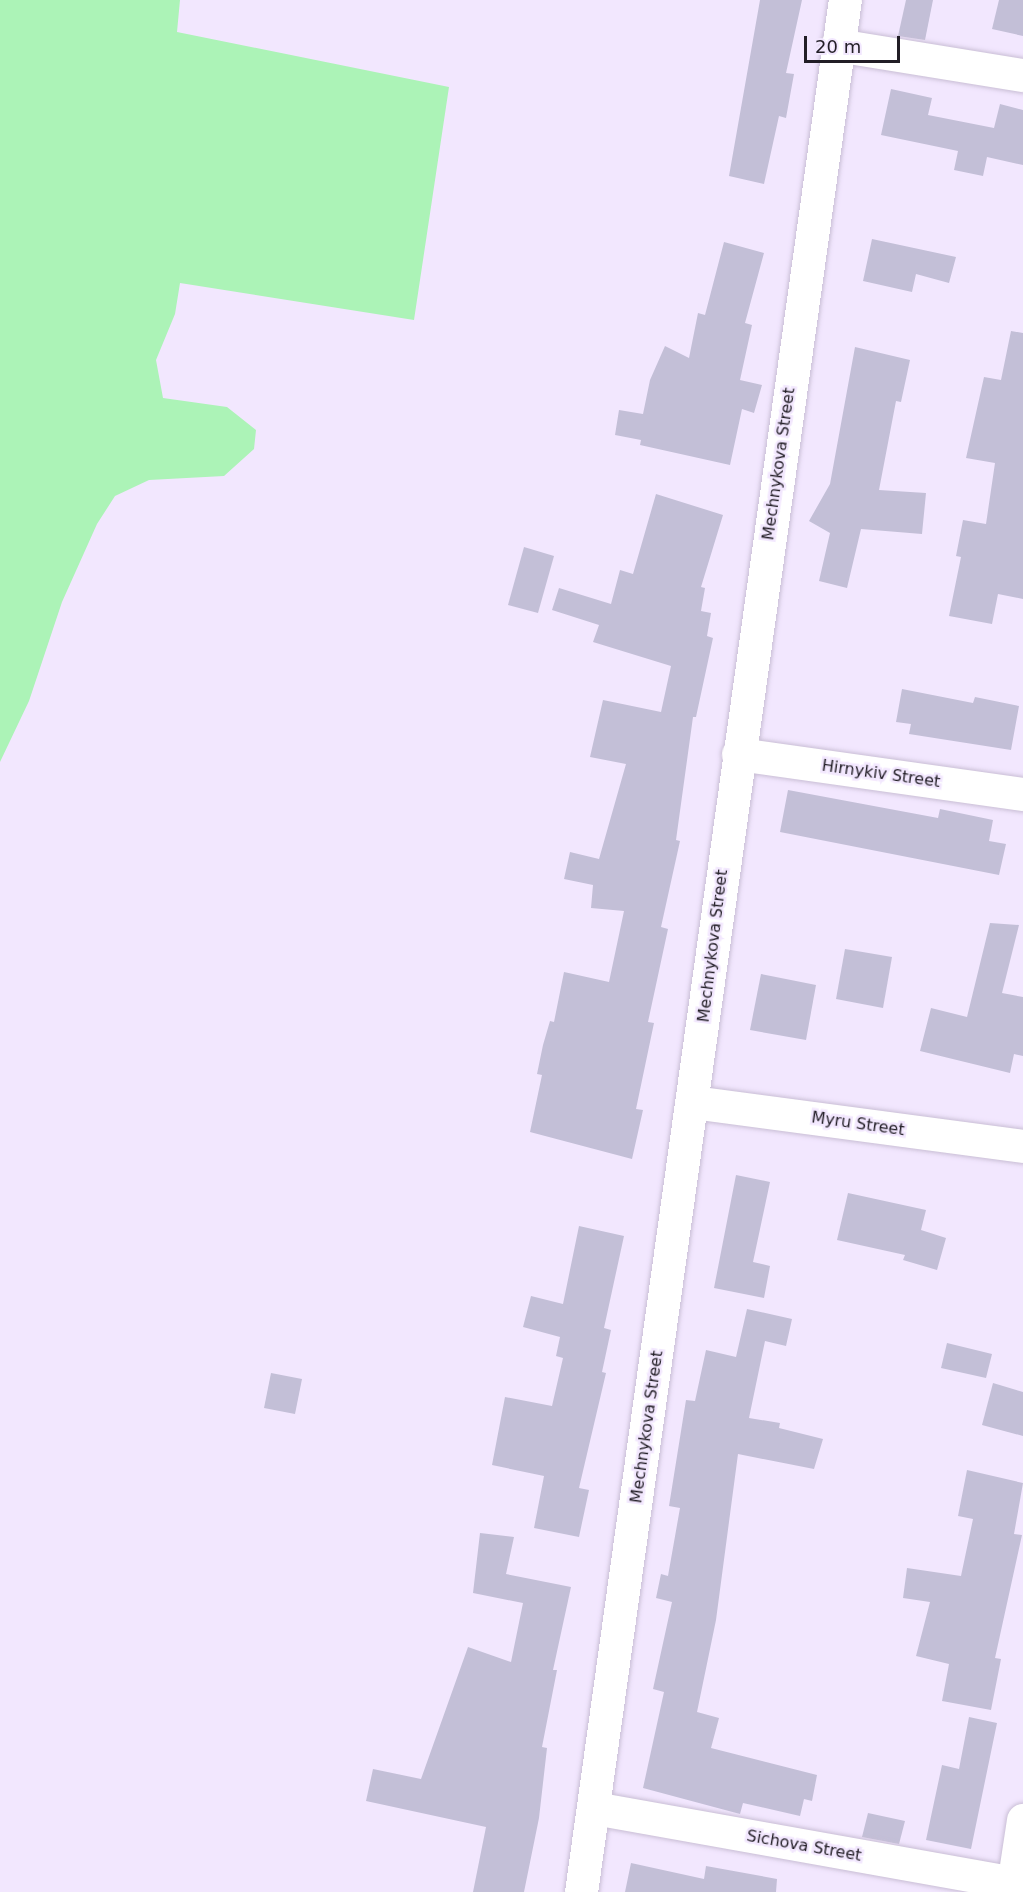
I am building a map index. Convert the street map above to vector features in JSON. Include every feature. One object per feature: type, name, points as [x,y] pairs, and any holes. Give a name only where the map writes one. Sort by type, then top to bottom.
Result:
[{"type":"street","name":"Mechnykova Street","points":[[581,1892],[845,0]]},
{"type":"street","points":[[837,45],[1023,75]]},
{"type":"street","name":"Hirnykiv Street","points":[[738,754],[1023,794]]},
{"type":"street","name":"Myru Street","points":[[693,1102],[1023,1146]]},
{"type":"street","name":"Sichova Street","points":[[594,1808],[1013,1887]]},
{"type":"street","points":[[1013,1887],[1023,1820]]},
{"type":"green space","points":[[0,0],[180,0],[177,32],[449,87],[414,320],[180,283],[175,314],[156,360],[163,398],[227,407],[256,430],[254,449],[224,476],[149,480],[115,496],[97,524],[62,602],[29,701],[0,762]]},
{"type":"building","points":[[760,0],[802,0],[786,73],[794,74],[786,118],[779,116],[764,184],[729,176]]},
{"type":"building","points":[[906,0],[933,0],[925,40],[898,36]]},
{"type":"building","points":[[999,0],[1023,0],[1023,36],[992,29]]},
{"type":"building","points":[[891,89],[932,98],[928,115],[994,128],[1000,104],[1023,110],[1023,165],[987,157],[983,176],[954,170],[958,151],[881,135]]},
{"type":"building","points":[[872,239],[956,257],[949,283],[916,274],[912,292],[863,281]]},
{"type":"building","points":[[724,242],[764,253],[745,323],[752,325],[740,380],[762,385],[754,413],[742,409],[730,465],[640,445],[641,440],[615,435],[619,410],[643,414],[650,380],[665,346],[689,358],[698,313],[705,315]]},
{"type":"building","points":[[1011,331],[1023,333],[1023,599],[998,594],[992,624],[949,616],[961,557],[956,556],[963,520],[986,524],[995,463],[966,458],[984,377],[1001,380]]},
{"type":"building","points":[[855,347],[910,360],[901,402],[896,401],[879,490],[926,493],[922,534],[861,529],[847,588],[819,581],[830,533],[809,521],[830,484]]},
{"type":"building","points":[[656,494],[723,515],[701,587],[705,588],[701,611],[711,613],[707,636],[713,638],[696,717],[693,717],[676,840],[680,841],[661,927],[668,929],[648,1022],[654,1023],[636,1109],[643,1110],[632,1159],[530,1132],[542,1075],[537,1074],[543,1045],[550,1021],[554,1022],[564,972],[609,982],[624,911],[591,908],[593,885],[564,879],[570,852],[599,859],[626,764],[590,757],[603,700],[661,712],[671,666],[593,642],[599,625],[552,610],[559,588],[611,604],[620,570],[633,574]]},
{"type":"building","points":[[524,547],[554,556],[538,613],[508,605]]},
{"type":"building","points":[[902,689],[973,703],[975,697],[1019,706],[1011,750],[909,734],[911,724],[896,722]]},
{"type":"building","points":[[788,790],[938,818],[940,809],[993,820],[989,841],[1006,844],[999,875],[780,832]]},
{"type":"building","points":[[990,923],[1019,925],[1002,993],[1023,997],[1023,1056],[1014,1054],[1010,1073],[920,1051],[931,1008],[967,1017]]},
{"type":"building","points":[[845,949],[892,957],[883,1008],[836,999]]},
{"type":"building","points":[[761,974],[816,985],[806,1040],[750,1030]]},
{"type":"building","points":[[736,1175],[770,1182],[753,1262],[770,1266],[764,1298],[714,1288]]},
{"type":"building","points":[[848,1193],[926,1210],[921,1230],[946,1238],[937,1270],[903,1260],[905,1255],[837,1240]]},
{"type":"building","points":[[579,1226],[624,1236],[604,1328],[611,1330],[602,1372],[606,1373],[579,1488],[589,1490],[579,1537],[534,1528],[544,1476],[492,1465],[505,1397],[552,1406],[563,1358],[556,1356],[560,1337],[523,1327],[531,1296],[563,1304]]},
{"type":"building","points":[[747,1309],[792,1319],[786,1346],[765,1341],[749,1418],[780,1423],[779,1428],[823,1439],[814,1469],[738,1454],[716,1620],[697,1712],[719,1718],[711,1748],[817,1775],[812,1801],[804,1799],[800,1816],[743,1803],[740,1814],[643,1788],[664,1692],[653,1689],[672,1602],[656,1598],[661,1574],[668,1576],[680,1508],[669,1506],[686,1400],[695,1401],[706,1350],[736,1357]]},
{"type":"building","points":[[947,1343],[992,1354],[986,1378],[941,1368]]},
{"type":"building","points":[[271,1373],[302,1379],[295,1414],[264,1408]]},
{"type":"building","points":[[993,1383],[1023,1392],[1023,1436],[982,1425]]},
{"type":"building","points":[[967,1470],[1023,1483],[1014,1534],[1022,1535],[995,1658],[1001,1659],[991,1710],[942,1701],[949,1664],[916,1656],[930,1602],[903,1598],[907,1568],[961,1576],[973,1519],[958,1516]]},
{"type":"building","points":[[480,1533],[514,1537],[506,1574],[571,1587],[553,1670],[557,1670],[542,1747],[547,1748],[539,1818],[524,1892],[473,1892],[486,1827],[366,1801],[373,1769],[421,1779],[468,1647],[511,1662],[523,1603],[473,1593]]},
{"type":"building","points":[[969,1717],[997,1723],[971,1849],[926,1840],[942,1765],[959,1769]]},
{"type":"building","points":[[868,1813],[905,1821],[899,1844],[862,1837]]},
{"type":"building","points":[[631,1863],[704,1879],[706,1866],[777,1879],[776,1892],[625,1892]]}]
